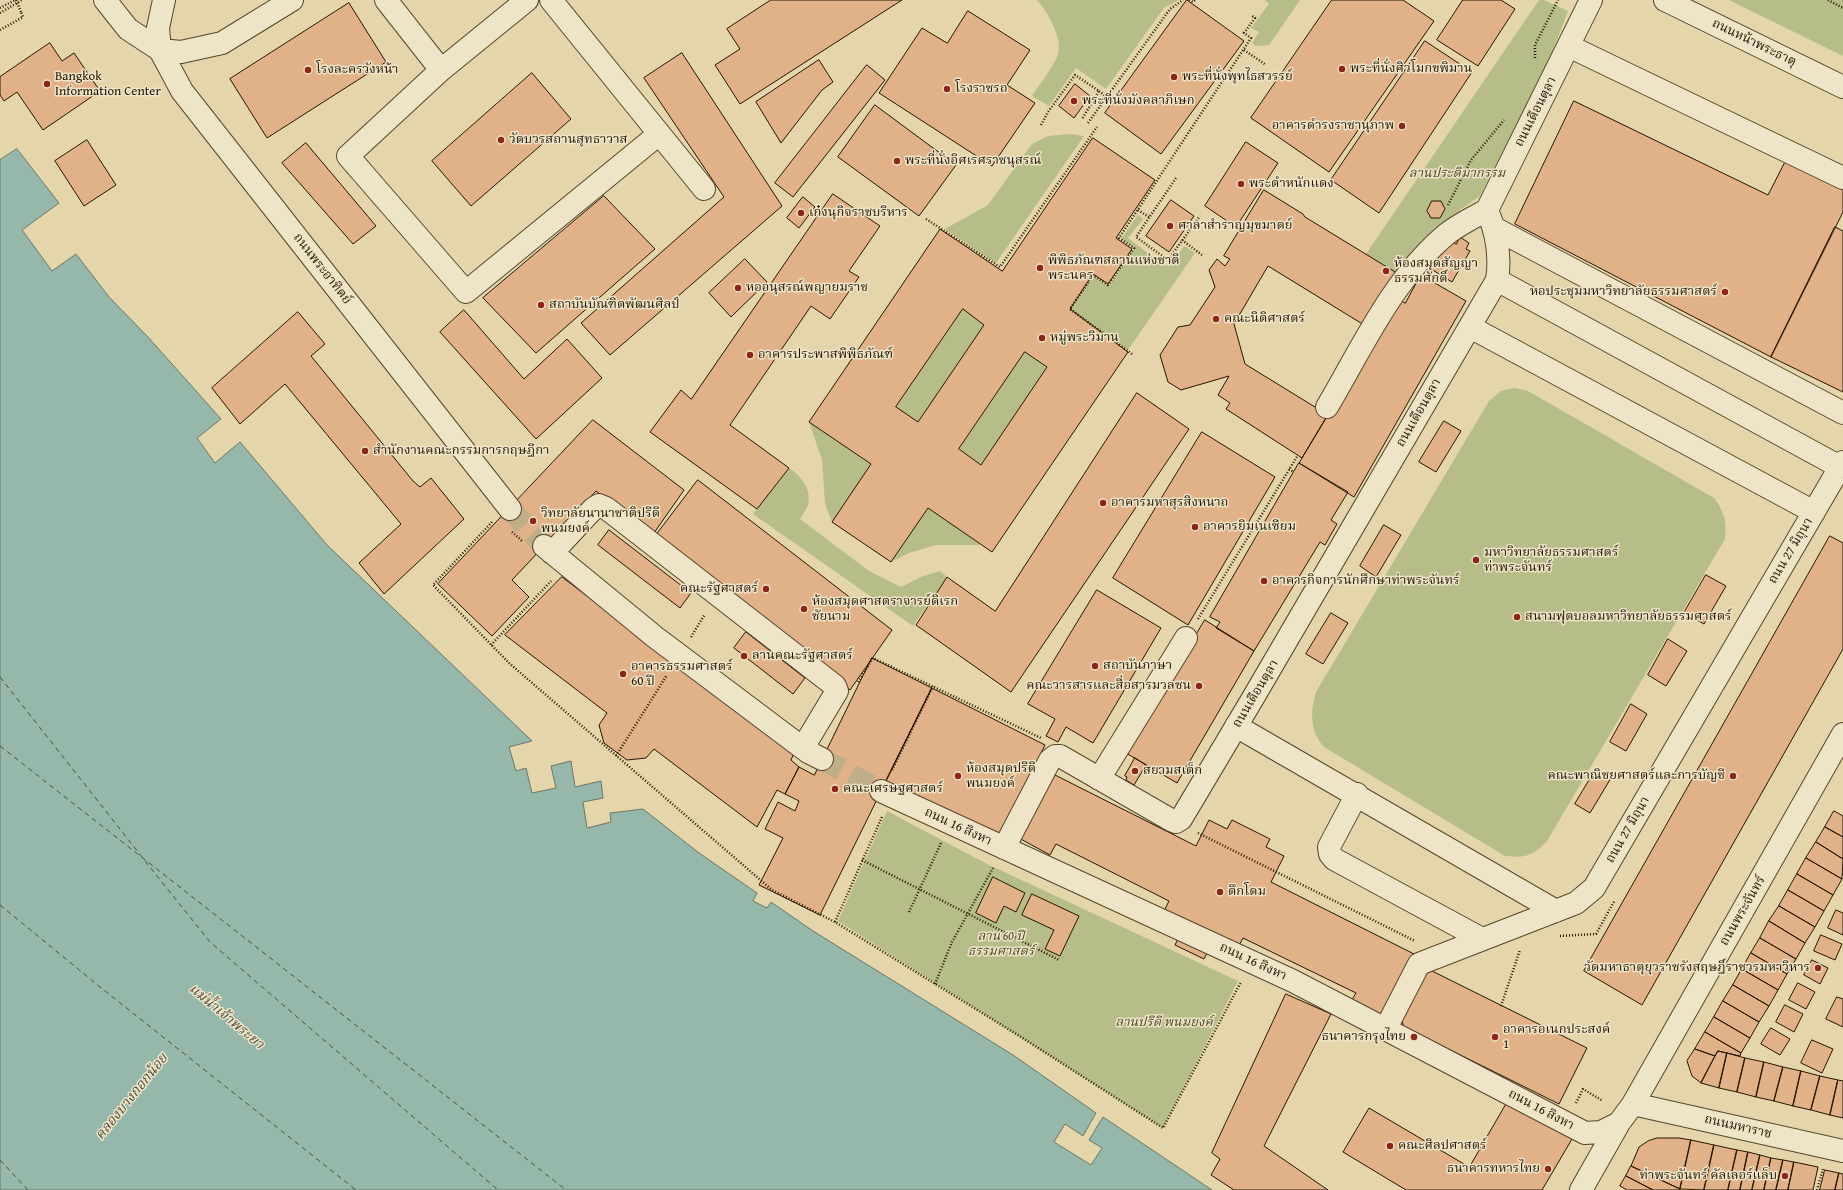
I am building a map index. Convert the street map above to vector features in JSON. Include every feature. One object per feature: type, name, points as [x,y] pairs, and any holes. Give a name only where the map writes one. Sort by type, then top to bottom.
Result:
[{"type":"street","name":"ถนนพระอาทิตย์","points":[[105,0],[128,29],[160,50],[181,52],[222,43],[292,0]]},
{"type":"street","points":[[160,50],[158,28],[164,0]]},
{"type":"street","points":[[386,0],[441,70]]},
{"type":"street","points":[[527,0],[441,70],[348,156],[466,292],[659,134]]},
{"type":"street","points":[[551,0],[704,189]]},
{"type":"street","name":"ถนนเดือนตุลา","points":[[1181,816],[1236,726],[1497,280],[1499,266],[1492,220],[1591,0]]},
{"type":"street","name":"ถนนหน้าพระธาตุ","points":[[1665,0],[1843,87]]},
{"type":"street","name":"ถนนพระอาทิตย์","points":[[160,50],[182,91],[490,483],[504,519]]},
{"type":"street","points":[[1578,51],[1843,178]]},
{"type":"street","points":[[1327,408],[1395,292],[1429,252],[1448,233],[1492,220],[1843,414]]},
{"type":"street","points":[[1497,280],[1841,464]]},
{"type":"street","points":[[1470,327],[1814,512]]},
{"type":"street","name":"ถนน 27 มิถุนา","points":[[1386,1028],[1419,964],[1576,903],[1594,888],[1841,464]]},
{"type":"street","points":[[599,505],[606,508],[835,686],[836,691],[807,741],[815,756],[655,637],[540,547],[599,505]]},
{"type":"street","points":[[1099,780],[1186,638]]},
{"type":"street","points":[[1236,726],[1357,794],[1556,911]]},
{"type":"street","name":"ถนนพระจันทร์","points":[[1581,1190],[1619,1123],[1633,1104],[1843,734]]},
{"type":"street","points":[[1004,848],[1050,760],[1055,756],[1060,756],[1099,780],[1181,816]]},
{"type":"street","name":"ถนน 16 สิงหา","points":[[881,791],[1293,981],[1386,1028],[1585,1133],[1600,1132],[1619,1123]]},
{"type":"street","points":[[1357,794],[1329,847],[1330,854],[1334,859],[1482,939]]},
{"type":"street","name":"ถนนมหาราช","points":[[1633,1104],[1843,1151]]},
{"type":"path","points":[[0,8],[15,0],[23,17],[0,30]]},
{"type":"path","points":[[0,13],[22,0]]},
{"type":"path","points":[[1088,123],[1170,9],[1183,0]]},
{"type":"path","points":[[1189,0],[1194,2],[1195,0]]},
{"type":"path","points":[[1828,0],[1843,8]]},
{"type":"path","points":[[1132,354],[1070,309],[1093,275],[1108,285],[1134,248],[1119,238],[1244,50],[1251,38],[1244,33],[1255,18],[1251,15]]},
{"type":"path","points":[[1244,50],[1266,65]]},
{"type":"path","points":[[1042,125],[1048,112],[1075,75],[1107,97]]},
{"type":"path","points":[[1082,120],[1100,91]]},
{"type":"path","points":[[926,219],[1000,267],[1097,127]]},
{"type":"path","points":[[1176,178],[1136,237],[1168,260],[1200,216]]},
{"type":"path","points":[[1138,210],[1149,217]]},
{"type":"path","points":[[1182,240],[1202,255]]},
{"type":"path","points":[[1186,638],[1298,455]]},
{"type":"path","points":[[1289,469],[1294,472]]},
{"type":"path","points":[[540,547],[504,519],[433,585],[509,664],[772,890],[835,922],[936,984],[1163,1128],[1207,1049],[1251,962]]},
{"type":"path","points":[[491,645],[555,577]]},
{"type":"path","points":[[688,641],[717,595]]},
{"type":"path","points":[[836,688],[852,692],[873,658],[1051,743],[1055,756]]},
{"type":"path","points":[[616,756],[668,674]]},
{"type":"path","points":[[881,791],[933,686]]},
{"type":"path","points":[[835,922],[883,814]]},
{"type":"path","points":[[1181,816],[1424,945],[1432,960]]},
{"type":"path","points":[[909,912],[944,838]]},
{"type":"path","points":[[936,984],[952,942],[1004,848]]},
{"type":"path","points":[[862,860],[1059,960]]},
{"type":"path","points":[[1817,1190],[1824,1166]]},
{"type":"green space","points":[[1037,0],[1179,0],[1164,8],[1106,89],[1076,68],[1049,106],[1032,96],[1056,59],[1059,48],[1053,25]]},
{"type":"green space","points":[[1265,0],[1300,0],[1269,45],[1256,46],[1252,43],[1259,32],[1251,28],[1269,4]]},
{"type":"green space","name":"ลานประติมากรรม","points":[[1539,0],[1544,0],[1568,11],[1549,61],[1480,196],[1461,209],[1400,275],[1366,254]]},
{"type":"green space","points":[[1729,0],[1843,0],[1843,56]]},
{"type":"green space","points":[[1071,134],[1084,136],[996,263],[945,229],[988,205],[1032,144],[1048,136]]},
{"type":"green space","points":[[1138,215],[1143,219],[1128,238],[1165,266],[1171,265],[1184,246],[1195,253],[1128,350],[1070,310],[1093,276],[1109,286],[1135,248],[1121,239]]},
{"type":"green space","points":[[963,309],[984,325],[918,422],[896,407]]},
{"type":"green space","points":[[1025,352],[1047,367],[981,465],[959,449]]},
{"type":"green space","name":"สนามฟุตบอลมหาวิทยาลัยธรรมศาสตร์","points":[[1515,388],[1528,391],[1714,498],[1722,512],[1726,527],[1725,539],[1547,841],[1533,853],[1518,857],[1505,856],[1324,747],[1319,741],[1312,721],[1316,692],[1489,401],[1501,391]]},
{"type":"green space","points":[[809,422],[871,464],[832,522],[825,504],[822,460]]},
{"type":"green space","points":[[789,468],[798,475],[807,488],[809,499],[808,505],[800,519],[869,571],[901,587],[921,577],[940,571],[947,577],[913,626],[753,514]]},
{"type":"green space","points":[[928,508],[981,545],[936,545],[909,553],[891,562]]},
{"type":"green space","points":[[887,811],[987,864],[1238,981],[1163,1128],[838,921]]},
{"type":"water","points":[[17,149],[59,203],[22,230],[52,271],[76,254],[109,297],[147,336],[221,419],[197,438],[215,463],[240,442],[327,545],[532,741],[509,747],[516,771],[526,768],[532,793],[556,788],[551,766],[571,761],[575,787],[601,781],[603,798],[583,802],[587,828],[611,822],[610,813],[643,809],[699,853],[757,893],[753,901],[767,908],[771,902],[813,931],[1013,1055],[1096,1113],[1083,1136],[1065,1124],[1054,1142],[1091,1165],[1102,1148],[1089,1140],[1103,1117],[1212,1190],[0,1190],[0,160]]},
{"type":"building","points":[[771,0],[902,0],[740,104],[715,65],[740,49],[727,29]]},
{"type":"building","name":"พระที่นั่งพุทไธสวรรย์","points":[[1187,0],[1244,41],[1161,154],[1105,113]]},
{"type":"building","name":"พระที่นั่งศิวโมกขพิมาน","points":[[1332,0],[1403,0],[1434,21],[1329,172],[1251,118]]},
{"type":"building","points":[[1463,0],[1501,0],[1515,9],[1478,66],[1437,40]]},
{"type":"building","name":"โรงละครวังหน้า","points":[[349,3],[386,62],[267,138],[230,79]]},
{"type":"building","name":"โรงราชรถ","points":[[968,11],[1030,50],[1007,85],[1035,103],[992,166],[879,93],[922,28],[947,43]]},
{"type":"building","name":"อาคารดำรงราชานุภาพ","points":[[1425,41],[1472,72],[1379,213],[1331,180]]},
{"type":"building","name":"Bangkok Information Center","points":[[50,43],[62,61],[74,53],[100,91],[43,130],[17,92],[4,101],[0,95],[0,77]]},
{"type":"building","points":[[682,53],[782,206],[610,355],[581,323],[724,197],[644,78]]},
{"type":"building","points":[[819,60],[833,82],[822,90],[781,143],[756,102]]},
{"type":"building","points":[[867,65],[885,80],[793,197],[775,183]]},
{"type":"building","name":"วัดบวรสถานสุทธาวาส","points":[[532,73],[571,119],[471,206],[432,161]]},
{"type":"building","name":"พระที่นั่งมังคลาภิเษก","points":[[1075,84],[1090,96],[1074,118],[1059,106]]},
{"type":"building","name":"หอประชุมมหาวิทยาลัยธรรมศาสตร์","points":[[1574,101],[1768,195],[1790,152],[1843,178],[1843,212],[1771,357],[1515,224]]},
{"type":"building","name":"พระที่นั่งอิศเรศราชนุสรณ์","points":[[875,105],[956,165],[919,216],[838,157]]},
{"type":"building","name":"หมู่พระวิมาน","points":[[1093,138],[1155,180],[1116,238],[1132,249],[1108,284],[1093,274],[1070,309],[1128,352],[992,552],[928,508],[891,562],[832,522],[871,464],[809,422],[940,229],[1002,271]],"holes":[[[963,309],[984,325],[918,422],[896,407]],[[1025,352],[1047,367],[981,465],[959,449]]]},
{"type":"building","points":[[87,140],[116,185],[84,206],[55,161]]},
{"type":"building","name":"พระตำหนักแดง","points":[[1246,142],[1278,163],[1236,227],[1205,206]]},
{"type":"building","points":[[306,143],[376,226],[353,244],[282,163]]},
{"type":"building","name":"คณะนิติศาสตร์","points":[[1264,190],[1400,275],[1369,328],[1268,266],[1234,324],[1245,364],[1328,415],[1302,458],[1226,409],[1230,403],[1218,395],[1229,376],[1181,390],[1168,382],[1160,355],[1178,327],[1190,325],[1215,287],[1209,270],[1217,259],[1225,266],[1230,259],[1224,256]]},
{"type":"building","name":"อาคารประพาสพิพิธภัณฑ์","points":[[833,194],[880,226],[849,271],[859,277],[830,319],[811,306],[730,425],[789,468],[757,509],[650,432],[681,390],[691,399]]},
{"type":"building","points":[[604,196],[655,249],[536,353],[483,298]]},
{"type":"building","name":"เก๋งนุกิจราชบริหาร","points":[[803,197],[815,207],[799,228],[787,218]]},
{"type":"building","name":"ศาลาสำราญมุขมาตย์","points":[[1171,200],[1194,216],[1169,252],[1146,236]]},
{"type":"building","points":[[1432,201],[1441,201],[1445,209],[1440,218],[1431,218],[1427,211]]},
{"type":"building","points":[[1835,227],[1843,231],[1843,392],[1771,357]]},
{"type":"building","points":[[1460,237],[1469,243],[1466,249],[1470,251],[1452,282],[1431,269],[1448,239],[1456,244]]},
{"type":"building","name":"หออนุสรณ์พญายมราช","points":[[745,259],[767,282],[731,317],[709,293]]},
{"type":"building","points":[[1421,275],[1466,301],[1354,497],[1299,463],[1397,298],[1405,303]]},
{"type":"building","points":[[464,310],[524,379],[567,339],[602,378],[536,439],[440,332]]},
{"type":"building","name":"สำนักงานคณะกรรมการกฤษฎีกา","points":[[298,312],[325,344],[311,356],[413,481],[420,487],[431,478],[464,519],[384,594],[359,563],[401,524],[285,384],[240,424],[212,388]]},
{"type":"building","name":"อาคารมหาสุรสิงหนาถ","points":[[1137,393],[1189,429],[1011,692],[916,625],[947,577],[995,611]]},
{"type":"building","name":"วิทยาลัยนานาชาติปรีดี พนมยงค์","points":[[593,420],[684,490],[654,533],[596,491],[512,580],[529,597],[492,636],[438,584]]},
{"type":"building","points":[[1444,421],[1461,431],[1436,472],[1419,462]]},
{"type":"building","name":"อาคารยิมเนเซียม","points":[[1202,432],[1275,477],[1188,625],[1113,578]]},
{"type":"building","name":"อาคารกิจการนักศึกษาท่าพระจันทร์","points":[[1299,463],[1348,492],[1331,520],[1337,524],[1325,545],[1320,542],[1254,651],[1216,628],[1220,622],[1210,617]]},
{"type":"building","name":"คณะรัฐศาสตร์","points":[[698,480],[892,630],[850,690],[654,538]]},
{"type":"building","points":[[1384,525],[1401,535],[1376,577],[1360,566]]},
{"type":"building","points":[[609,530],[691,593],[680,608],[598,545]]},
{"type":"building","name":"คณะพาณิชยศาสตร์และการบัญชี","points":[[1830,536],[1843,543],[1843,649],[1642,1005],[1584,971]]},
{"type":"building","points":[[1706,575],[1726,586],[1704,624],[1684,613]]},
{"type":"building","name":"อาคารธรรมศาสตร์ 60 ปี","points":[[562,577],[794,753],[791,760],[799,767],[785,794],[777,790],[757,827],[654,749],[646,758],[627,760],[604,743],[599,725],[607,713],[505,635]]},
{"type":"building","name":"สถาบันภาษา","points":[[1097,590],[1161,628],[1093,743],[1066,727],[1058,742],[1046,736],[1055,719],[1028,704]]},
{"type":"building","points":[[1331,613],[1348,623],[1323,664],[1306,654]]},
{"type":"building","name":"คณะวารสารและสื่อสารมวลชน","points":[[1205,620],[1254,651],[1177,783],[1126,753]]},
{"type":"building","points":[[746,632],[805,678],[793,694],[734,648]]},
{"type":"building","points":[[1668,639],[1687,651],[1666,686],[1648,675]]},
{"type":"building","name":"คณะเศรษฐศาสตร์","points":[[872,658],[932,688],[820,915],[759,885],[783,838],[765,829],[778,802],[795,811],[799,801],[785,794],[799,767],[814,775]]},
{"type":"building","points":[[932,688],[1045,745],[997,843],[883,787]]},
{"type":"building","points":[[1631,704],[1647,714],[1626,751],[1610,742]]},
{"type":"building","name":"สยามสเต็ก","points":[[1135,758],[1146,765],[1134,785],[1126,780],[1127,777],[1125,776]]},
{"type":"building","points":[[1596,769],[1611,778],[1590,813],[1575,804]]},
{"type":"building","name":"ตึกโดม","points":[[1049,772],[1196,846],[1209,820],[1227,829],[1232,820],[1270,839],[1266,847],[1284,856],[1271,882],[1416,955],[1384,1020],[1350,1003],[1356,993],[1243,938],[1237,949],[1215,937],[1204,959],[1175,945],[1185,924],[1163,913],[1169,901],[1056,844],[1050,855],[1017,837]]},
{"type":"building","points":[[1834,811],[1843,816],[1843,837],[1825,827]]},
{"type":"building","points":[[1825,827],[1843,837],[1843,859],[1816,842]]},
{"type":"building","points":[[1816,842],[1843,859],[1842,879],[1806,858]]},
{"type":"building","points":[[1806,858],[1842,879],[1833,895],[1797,874]]},
{"type":"building","points":[[1797,874],[1833,895],[1824,911],[1788,890]]},
{"type":"building","points":[[993,877],[1025,893],[1016,912],[1004,906],[996,923],[976,913]]},
{"type":"building","points":[[1788,890],[1824,911],[1815,927],[1779,906]]},
{"type":"building","points":[[1032,894],[1079,916],[1060,956],[1045,949],[1054,930],[1022,915]]},
{"type":"building","points":[[1779,906],[1815,927],[1805,943],[1769,921]]},
{"type":"building","points":[[1836,910],[1843,913],[1843,935],[1828,928]]},
{"type":"building","points":[[1769,921],[1805,943],[1796,959],[1760,938]]},
{"type":"building","points":[[1821,935],[1842,944],[1835,960],[1814,951]]},
{"type":"building","points":[[1760,938],[1796,959],[1787,974],[1751,953]]},
{"type":"building","points":[[1751,953],[1787,974],[1778,990],[1742,969]]},
{"type":"building","points":[[1812,960],[1828,968],[1820,984],[1804,975]]},
{"type":"building","points":[[1742,969],[1778,990],[1769,1006],[1733,985]]},
{"type":"building","name":"อาคารอเนกประสงค์ 1","points":[[1432,971],[1587,1048],[1559,1104],[1404,1027],[1399,1013],[1419,975]]},
{"type":"building","points":[[1798,983],[1815,992],[1806,1009],[1789,1000]]},
{"type":"building","points":[[1733,985],[1769,1006],[1759,1022],[1723,1001]]},
{"type":"building","points":[[1286,994],[1331,1014],[1264,1146],[1328,1190],[1234,1190],[1211,1175],[1220,1159],[1212,1153]]},
{"type":"building","points":[[1837,997],[1843,999],[1843,1027],[1826,1019]]},
{"type":"building","points":[[1723,1001],[1759,1022],[1750,1038],[1714,1017]]},
{"type":"building","points":[[1785,1005],[1803,1014],[1794,1032],[1776,1022]]},
{"type":"building","points":[[1714,1017],[1750,1038],[1741,1053],[1705,1032]]},
{"type":"building","points":[[1771,1028],[1790,1039],[1780,1055],[1761,1044]]},
{"type":"building","points":[[1705,1032],[1741,1053],[1740,1056],[1718,1051],[1715,1056],[1695,1049]]},
{"type":"building","points":[[1812,1040],[1833,1049],[1822,1073],[1801,1063]]},
{"type":"building","points":[[1695,1049],[1715,1056],[1701,1083],[1692,1076],[1687,1061]]},
{"type":"building","points":[[1718,1051],[1727,1053],[1719,1088],[1701,1083]]},
{"type":"building","points":[[1727,1053],[1745,1058],[1737,1092],[1719,1088]]},
{"type":"building","points":[[1745,1058],[1764,1062],[1756,1097],[1737,1092]]},
{"type":"building","points":[[1764,1062],[1783,1067],[1774,1101],[1756,1097]]},
{"type":"building","points":[[1783,1067],[1801,1071],[1793,1106],[1774,1101]]},
{"type":"building","points":[[1801,1071],[1820,1076],[1811,1110],[1793,1106]]},
{"type":"building","points":[[1820,1076],[1838,1080],[1830,1115],[1811,1110]]},
{"type":"building","points":[[1838,1080],[1843,1081],[1843,1118],[1830,1115]]},
{"type":"building","name":"คณะศิลปศาสตร์","points":[[1508,1101],[1572,1139],[1542,1190],[1406,1190],[1343,1152],[1369,1108],[1469,1167]]},
{"type":"building","points":[[1657,1138],[1679,1138],[1691,1140],[1680,1189],[1631,1166],[1639,1147],[1648,1141]]},
{"type":"building","points":[[1691,1140],[1714,1145],[1704,1190],[1680,1189]]},
{"type":"building","points":[[1714,1145],[1737,1150],[1728,1190],[1704,1190]]},
{"type":"building","points":[[1737,1150],[1748,1152],[1740,1190],[1728,1190]]},
{"type":"building","points":[[1748,1152],[1760,1155],[1752,1190],[1740,1190]]},
{"type":"building","points":[[1760,1155],[1771,1158],[1764,1190],[1752,1190]]},
{"type":"building","points":[[1771,1158],[1783,1160],[1776,1190],[1764,1190]]},
{"type":"building","name":"ท่าพระจันทร์ คัลเลอร์แล็บ","points":[[1783,1160],[1794,1162],[1788,1190],[1776,1190]]},
{"type":"building","points":[[1794,1162],[1818,1167],[1813,1190],[1788,1190]]},
{"type":"building","points":[[1631,1166],[1680,1190],[1653,1190],[1626,1176]]},
{"type":"building","points":[[1825,1170],[1839,1173],[1835,1190],[1820,1190]]},
{"type":"building","points":[[1839,1173],[1843,1174],[1843,1190],[1835,1190]]},
{"type":"building","points":[[1626,1176],[1653,1190],[1627,1190],[1620,1186]]},
{"type":"ferry route","points":[[0,677],[142,857]]},
{"type":"ferry route","points":[[0,746],[566,1190]]},
{"type":"ferry route","points":[[145,861],[210,942],[498,1190]]},
{"type":"ferry route","points":[[0,905],[100,987],[356,1190]]},
{"type":"ferry route","points":[[0,1160],[28,1190]]},
{"type":"tunnel","points":[[510,509],[544,546]]},
{"type":"tunnel","points":[[822,759],[881,791]]},
{"type":"place","name":"พระที่นั่งศิวโมกขพิมาน","points":[[1342,69]]},
{"type":"place","name":"โรงละครวังหน้า","points":[[308,70]]},
{"type":"place","name":"พระที่นั่งพุทไธสวรรย์","points":[[1174,77]]},
{"type":"place","name":"Bangkok Information Center","points":[[47,84]]},
{"type":"place","name":"โรงราชรถ","points":[[947,89]]},
{"type":"place","name":"พระที่นั่งมังคลาภิเษก","points":[[1074,101]]},
{"type":"place","name":"อาคารดำรงราชานุภาพ","points":[[1402,126]]},
{"type":"place","name":"วัดบวรสถานสุทธาวาส","points":[[501,140]]},
{"type":"place","name":"พระที่นั่งอิศเรศราชนุสรณ์","points":[[897,161]]},
{"type":"place","name":"พระตำหนักแดง","points":[[1241,184]]},
{"type":"place","name":"เก๋งนุกิจราชบริหาร","points":[[801,213]]},
{"type":"place","name":"ศาลาสำราญมุขมาตย์","points":[[1170,226]]},
{"type":"place","name":"พิพิธภัณฑสถานแห่งชาติ พระนคร","points":[[1040,268]]},
{"type":"place","name":"ห้องสมุดสัญญา ธรรมศักดิ์","points":[[1386,271]]},
{"type":"place","name":"หออนุสรณ์พญายมราช","points":[[738,288]]},
{"type":"place","name":"หอประชุมมหาวิทยาลัยธรรมศาสตร์","points":[[1725,292]]},
{"type":"place","name":"สถาบันบัณฑิตพัฒนศิลป์","points":[[541,305]]},
{"type":"place","name":"คณะนิติศาสตร์","points":[[1216,319]]},
{"type":"place","name":"หมู่พระวิมาน","points":[[1042,338]]},
{"type":"place","name":"อาคารประพาสพิพิธภัณฑ์","points":[[750,355]]},
{"type":"place","name":"สำนักงานคณะกรรมการกฤษฎีกา","points":[[365,451]]},
{"type":"place","name":"อาคารมหาสุรสิงหนาถ","points":[[1103,503]]},
{"type":"place","name":"วิทยาลัยนานาชาติปรีดี พนมยงค์","points":[[533,521]]},
{"type":"place","name":"อาคารยิมเนเซียม","points":[[1195,527]]},
{"type":"place","name":"มหาวิทยาลัยธรรมศาสตร์ ท่าพระจันทร์","points":[[1476,560]]},
{"type":"place","name":"อาคารกิจการนักศึกษาท่าพระจันทร์","points":[[1264,581]]},
{"type":"place","name":"คณะรัฐศาสตร์","points":[[766,589]]},
{"type":"place","name":"ห้องสมุดศาสตราจารย์ดิเรก ชัยนาม","points":[[804,609]]},
{"type":"place","name":"สนามฟุตบอลมหาวิทยาลัยธรรมศาสตร์","points":[[1517,617]]},
{"type":"place","name":"ลานคณะรัฐศาสตร์","points":[[744,656]]},
{"type":"place","name":"สถาบันภาษา","points":[[1095,666]]},
{"type":"place","name":"อาคารธรรมศาสตร์ 60 ปี","points":[[623,674]]},
{"type":"place","name":"คณะวารสารและสื่อสารมวลชน","points":[[1199,686]]},
{"type":"place","name":"สยามสเต็ก","points":[[1135,771]]},
{"type":"place","name":"ห้องสมุดปรีดี พนมยงค์","points":[[958,776]]},
{"type":"place","name":"คณะพาณิชยศาสตร์และการบัญชี","points":[[1733,776]]},
{"type":"place","name":"คณะเศรษฐศาสตร์","points":[[835,789]]},
{"type":"place","name":"ตึกโดม","points":[[1220,892]]},
{"type":"place","name":"วัดมหาธาตุยุวราชรังสฤษฎิ์ราชวรมหาวิหาร","points":[[1818,968]]},
{"type":"place","name":"ธนาคารกรุงไทย","points":[[1414,1037]]},
{"type":"place","name":"อาคารอเนกประสงค์ 1","points":[[1495,1037]]},
{"type":"place","name":"คณะศิลปศาสตร์","points":[[1390,1146]]},
{"type":"place","name":"ธนาคารทหารไทย","points":[[1548,1169]]},
{"type":"place","name":"ท่าพระจันทร์ คัลเลอร์แล็บ","points":[[1785,1176]]},
{"type":"park label","name":"ลาน 60 ปี ธรรมศาสตร์","points":[[1001,944]]},
{"type":"park label","name":"ลานปรีดี พนมยงค์","points":[[1164,1023]]},
{"type":"water label","name":"แม่น้ำเจ้าพระยา","points":[[226,1017]]},
{"type":"water label","name":"คลองบางกอกน้อย","points":[[132,1097]]}]
